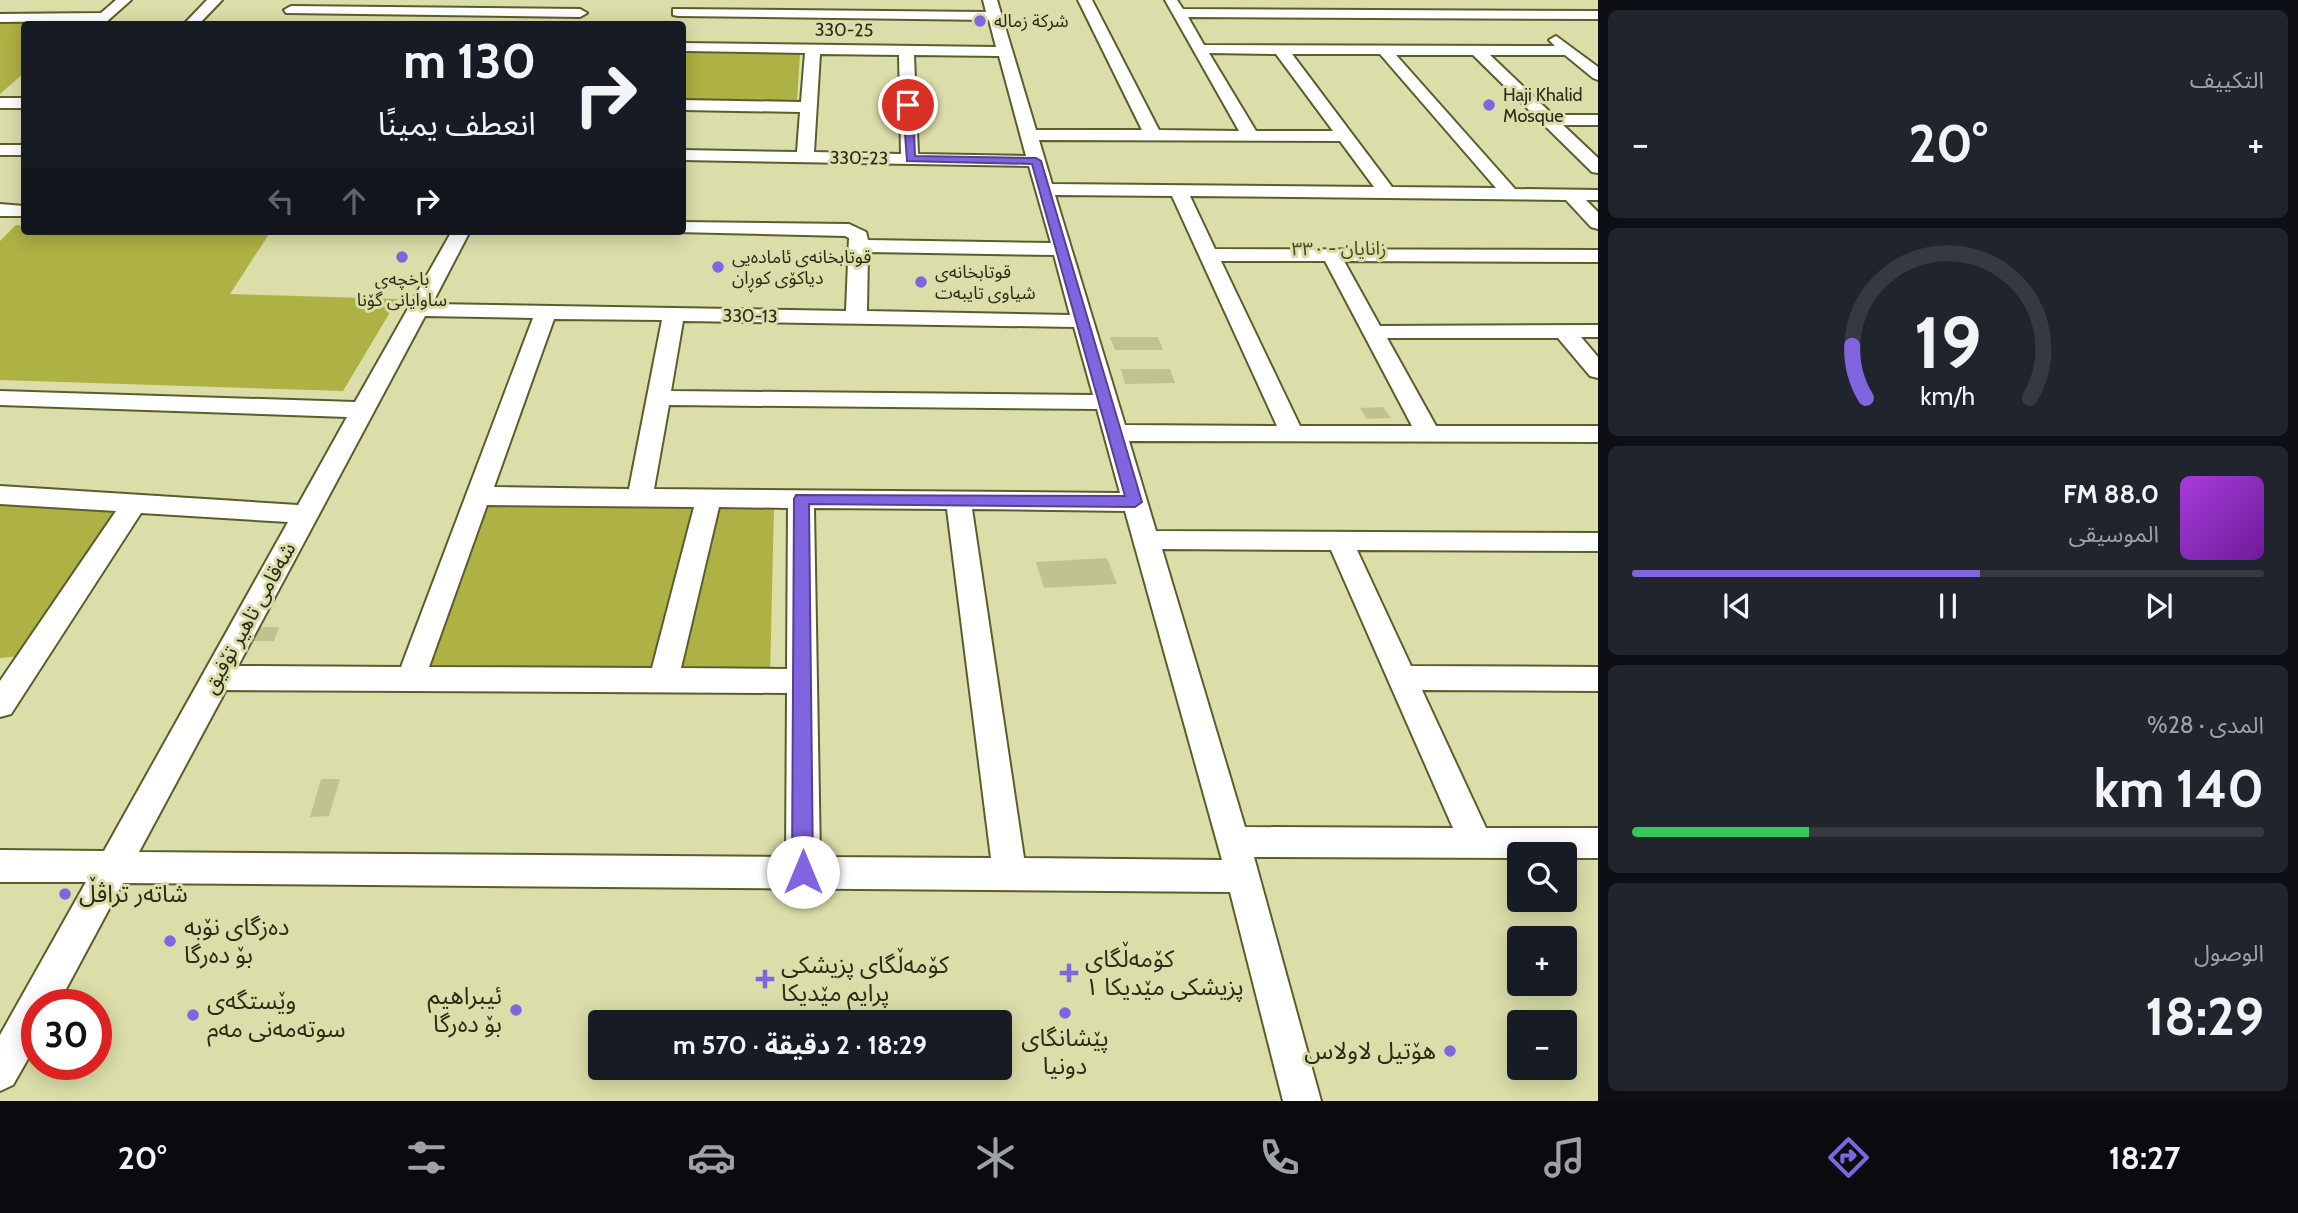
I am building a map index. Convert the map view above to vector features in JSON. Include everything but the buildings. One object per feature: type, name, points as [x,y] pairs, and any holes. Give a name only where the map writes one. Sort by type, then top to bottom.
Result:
[{"type":"street","points":[[0,18],[100,21],[124,0]]},
{"type":"street","points":[[194,21],[215,0]]},
{"type":"street","points":[[1086,0],[1153,135]]},
{"type":"street","points":[[1424,0],[1438,14]]},
{"type":"street","points":[[281,21],[295,5],[581,12]]},
{"type":"street","points":[[678,12],[744,6],[992,8],[1243,876],[1302,1101]]},
{"type":"street","points":[[1174,6],[1250,135]]},
{"type":"street","points":[[1174,6],[1438,14],[1598,15]]},
{"type":"street","points":[[1525,14],[1598,75]]},
{"type":"street","name":"330-25","points":[[686,47],[1005,52]]},
{"type":"street","points":[[806,157],[813,49]]},
{"type":"street","points":[[1199,49],[1570,51]]},
{"type":"street","points":[[906,50],[910,159]]},
{"type":"street","points":[[1281,50],[1387,193]]},
{"type":"street","points":[[1384,50],[1510,194]]},
{"type":"street","points":[[1478,51],[1598,168]]},
{"type":"street","points":[[4,103],[21,90]]},
{"type":"street","points":[[686,105],[809,107]]},
{"type":"street","points":[[1549,120],[1598,120]]},
{"type":"street","points":[[1029,135],[1344,136]]},
{"type":"street","points":[[0,150],[21,150]]},
{"type":"street","name":"330-23","points":[[686,155],[1036,161]]},
{"type":"street","points":[[1044,189],[1598,195]]},
{"type":"street","points":[[1178,190],[1292,433]]},
{"type":"street","points":[[1570,194],[1598,223]]},
{"type":"street","points":[[0,211],[21,211]]},
{"type":"street","points":[[686,228],[849,230],[859,236],[856,317]]},
{"type":"street","name":"شەقامی تاهیر تۆفیق","points":[[46,989],[459,235]]},
{"type":"street","points":[[859,246],[1062,249]]},
{"type":"street","points":[[1208,255],[1598,256]]},
{"type":"street","points":[[1331,256],[1428,433]]},
{"type":"street","name":"330-13","points":[[417,310],[1082,321]]},
{"type":"street","points":[[411,678],[546,312]]},
{"type":"street","points":[[640,497],[674,314]]},
{"type":"street","points":[[1564,331],[1598,372]]},
{"type":"street","points":[[1373,332],[1598,331]]},
{"type":"street","points":[[0,398],[363,410]]},
{"type":"street","points":[[659,398],[1106,402]]},
{"type":"street","points":[[1115,433],[1598,434]]},
{"type":"street","points":[[0,517],[8,496],[306,514]]},
{"type":"street","points":[[478,496],[1135,502]]},
{"type":"street","points":[[664,680],[709,498]]},
{"type":"street","points":[[801,499],[803,872]]},
{"type":"street","points":[[958,500],[1010,874]]},
{"type":"street","points":[[0,705],[10,675],[135,502]]},
{"type":"street","points":[[1146,540],[1598,542]]},
{"type":"street","points":[[1339,541],[1476,842]]},
{"type":"street","points":[[216,678],[801,681]]},
{"type":"street","points":[[1402,678],[1598,679]]},
{"type":"street","points":[[1233,842],[1598,843]]},
{"type":"street","points":[[0,866],[1243,876]]},
{"type":"street","name":"شەقامی تاهیر تۆفیق","points":[[0,1072],[21,1034]]},
{"type":"shaded area","points":[[0,22],[21,22],[21,76],[0,94]]},
{"type":"shaded area","points":[[686,53],[800,54],[797,101],[686,99]]},
{"type":"shaded area","points":[[16,225],[21,226],[21,235],[268,235],[230,294],[398,299],[343,391],[0,380],[0,241]]},
{"type":"shaded area","points":[[0,502],[125,508],[21,656],[0,658]]},
{"type":"shaded area","points":[[481,505],[774,506],[770,677],[419,672]]},
{"type":"place","name":"شركة زماله","points":[[980,21]]},
{"type":"place","name":"Haji Khalid Mosque","points":[[1489,105]]},
{"type":"place","name":"باخچەی ساوایانی گۆنا","points":[[402,257]]},
{"type":"place","name":"قوتابخانەی ئامادەیی دیاکۆی کوڕان","points":[[718,267]]},
{"type":"place","name":"قوتابخانەی شیاوی تایبەت","points":[[921,282]]},
{"type":"place","name":"شاتەر تراڤڵ","points":[[65,894]]},
{"type":"place","name":"دەزگای نۆبە بۆ دەرگا","points":[[170,941]]},
{"type":"place","name":"کۆمەڵگای پزیشکی مێدیکا ١","points":[[1069,973]]},
{"type":"place","name":"کۆمەڵگای پزیشکی پرایم مێدیکا","points":[[765,979]]},
{"type":"place","name":"ئیبراهیم بۆ دەرگا","points":[[516,1010]]},
{"type":"place","name":"پێشانگای دونیا","points":[[1065,1013]]},
{"type":"place","name":"وێستگەی سوتەمەنی مەم","points":[[193,1015]]},
{"type":"place","name":"هۆتيل لاولاس","points":[[1450,1051]]},
{"type":"district","name":"زانایان - ٣٣٠","points":[[1339,248]]},
{"type":"route","points":[[803,872],[801,499],[1135,502],[1036,161],[910,159],[908,105]]}]
